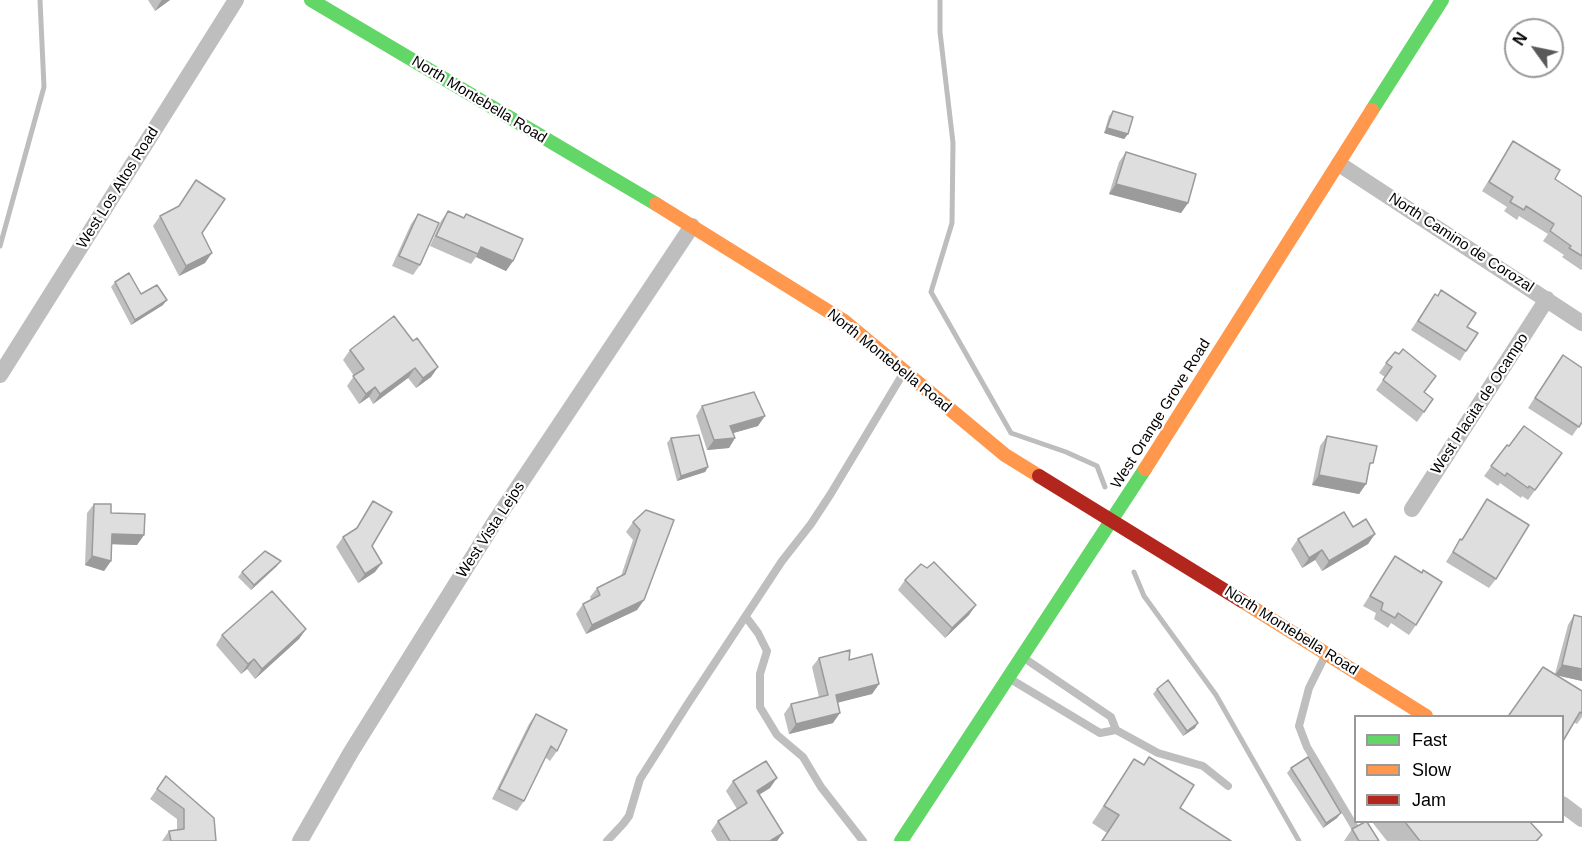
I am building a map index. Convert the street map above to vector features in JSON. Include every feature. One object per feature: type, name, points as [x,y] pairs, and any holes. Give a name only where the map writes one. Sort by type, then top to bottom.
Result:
[{"type":"street","name":"West Los Altos Road","points":[[0,375],[236,0]]},
{"type":"street","name":"North Montebella Road","points":[[311,0],[692,226],[844,321],[1005,455],[1113,520],[1423,715]]},
{"type":"street","name":"West Orange Grove Road","points":[[901,841],[1113,520],[1442,0]]},
{"type":"street","name":"North Camino de Corozal","points":[[1339,164],[1582,323]]},
{"type":"street","name":"West Vista Lejos","points":[[300,841],[351,752],[494,522],[692,226]]},
{"type":"street","name":"West Placita de Ocampo","points":[[1413,509],[1547,299]]},
{"type":"street","points":[[1564,805],[1582,819]]},
{"type":"lane","points":[[607,841],[629,816],[640,779],[782,561],[830,495],[905,371]]},
{"type":"lane","points":[[746,617],[758,633],[767,651],[760,674],[760,707],[777,735],[803,757],[821,787],[863,841]]},
{"type":"lane","points":[[1326,653],[1309,688],[1299,726],[1307,747],[1363,841]]},
{"type":"lane","points":[[1023,658],[1111,717],[1116,730]]},
{"type":"lane","points":[[1009,679],[1100,733],[1116,730],[1158,753],[1203,766],[1228,786]]},
{"type":"building","points":[[1113,111],[1133,117],[1128,134],[1107,128]]},
{"type":"building","points":[[1513,141],[1560,170],[1555,179],[1582,197],[1582,256],[1550,231],[1554,224],[1526,206],[1524,210],[1510,202],[1513,197],[1489,182]]},
{"type":"building","points":[[1126,152],[1196,174],[1188,203],[1116,184]]},
{"type":"building","points":[[196,180],[225,199],[202,233],[212,253],[186,266],[160,216],[179,206]]},
{"type":"building","points":[[448,211],[464,218],[466,214],[523,239],[513,261],[481,247],[478,254],[436,236]]},
{"type":"building","points":[[418,214],[439,223],[420,265],[399,256]]},
{"type":"building","points":[[129,273],[141,294],[157,285],[167,300],[135,320],[115,282]]},
{"type":"building","points":[[1441,290],[1476,313],[1467,327],[1478,333],[1466,351],[1418,321],[1435,294],[1438,296]]},
{"type":"building","points":[[394,316],[413,341],[417,338],[438,367],[423,378],[415,368],[380,394],[375,387],[366,394],[353,376],[364,369],[350,350]]},
{"type":"building","points":[[1403,349],[1436,376],[1424,392],[1433,399],[1424,412],[1383,380],[1392,367],[1386,363],[1395,352],[1399,354]]},
{"type":"building","points":[[1563,355],[1582,368],[1582,422],[1579,427],[1535,398]]},
{"type":"building","points":[[754,392],[765,416],[730,426],[735,438],[714,440],[702,406]]},
{"type":"building","points":[[1524,426],[1562,453],[1535,490],[1529,486],[1528,488],[1507,473],[1505,476],[1491,466]]},
{"type":"building","points":[[699,435],[708,467],[681,476],[671,438]]},
{"type":"building","points":[[1327,436],[1377,446],[1373,463],[1370,463],[1366,484],[1319,475]]},
{"type":"building","points":[[1487,499],[1529,525],[1496,579],[1453,552]]},
{"type":"building","points":[[373,501],[392,512],[372,546],[382,563],[365,574],[343,537],[357,528]]},
{"type":"building","points":[[94,504],[111,504],[111,513],[145,514],[144,535],[112,534],[111,561],[92,556]]},
{"type":"building","points":[[646,510],[674,520],[644,600],[592,625],[583,604],[600,595],[597,588],[625,574],[640,530],[633,522]]},
{"type":"building","points":[[1344,512],[1353,527],[1366,519],[1375,534],[1329,561],[1322,550],[1309,558],[1298,539]]},
{"type":"building","points":[[265,551],[281,561],[254,585],[242,572]]},
{"type":"building","points":[[1395,556],[1422,573],[1423,570],[1442,582],[1416,625],[1398,613],[1395,618],[1381,610],[1383,603],[1370,596]]},
{"type":"building","points":[[934,562],[976,605],[952,628],[905,580],[921,564],[927,568]]},
{"type":"building","points":[[272,591],[306,629],[262,669],[254,659],[248,664],[222,635]]},
{"type":"building","points":[[1574,615],[1582,617],[1582,669],[1562,665]]},
{"type":"building","points":[[850,650],[849,660],[872,654],[879,684],[836,695],[840,713],[796,724],[791,704],[828,695],[819,658]]},
{"type":"building","points":[[1543,667],[1582,691],[1582,714],[1580,712],[1564,739],[1564,715],[1509,715]]},
{"type":"building","points":[[1168,680],[1198,723],[1187,731],[1157,689]]},
{"type":"building","points":[[536,714],[567,730],[557,751],[551,746],[524,801],[499,789]]},
{"type":"building","points":[[1149,757],[1194,785],[1180,808],[1231,841],[1102,841],[1119,815],[1104,806],[1134,759],[1144,765]]},
{"type":"building","points":[[1308,757],[1341,813],[1326,823],[1291,768]]},
{"type":"building","points":[[766,761],[777,778],[757,791],[783,833],[770,841],[730,841],[718,821],[747,803],[733,781]]},
{"type":"building","points":[[166,776],[214,818],[216,841],[171,841],[169,831],[184,829],[184,809],[157,789]]},
{"type":"building","points":[[1368,823],[1379,841],[1359,841],[1352,829]]},
{"type":"building","points":[[1406,823],[1531,823],[1542,835],[1536,841],[1420,841]]},
{"type":"waterway","points":[[0,246],[44,87],[40,0]]},
{"type":"waterway","points":[[940,0],[940,32],[953,143],[952,223],[931,292],[1011,433],[1066,452],[1097,466],[1105,487]]},
{"type":"waterway","points":[[1134,572],[1144,596],[1216,695],[1299,841]]},
{"type":"traffic: fast","points":[[311,0],[656,204]]},
{"type":"traffic: fast","points":[[1372,110],[1442,0]]},
{"type":"traffic: fast","points":[[901,841],[1145,469]]},
{"type":"traffic: slow","points":[[1145,469],[1372,110]]},
{"type":"traffic: slow","points":[[656,204],[844,321],[1005,455],[1039,476]]},
{"type":"traffic: slow","points":[[1242,601],[1424,715]]},
{"type":"traffic: jam","points":[[1039,476],[1242,601]]}]
